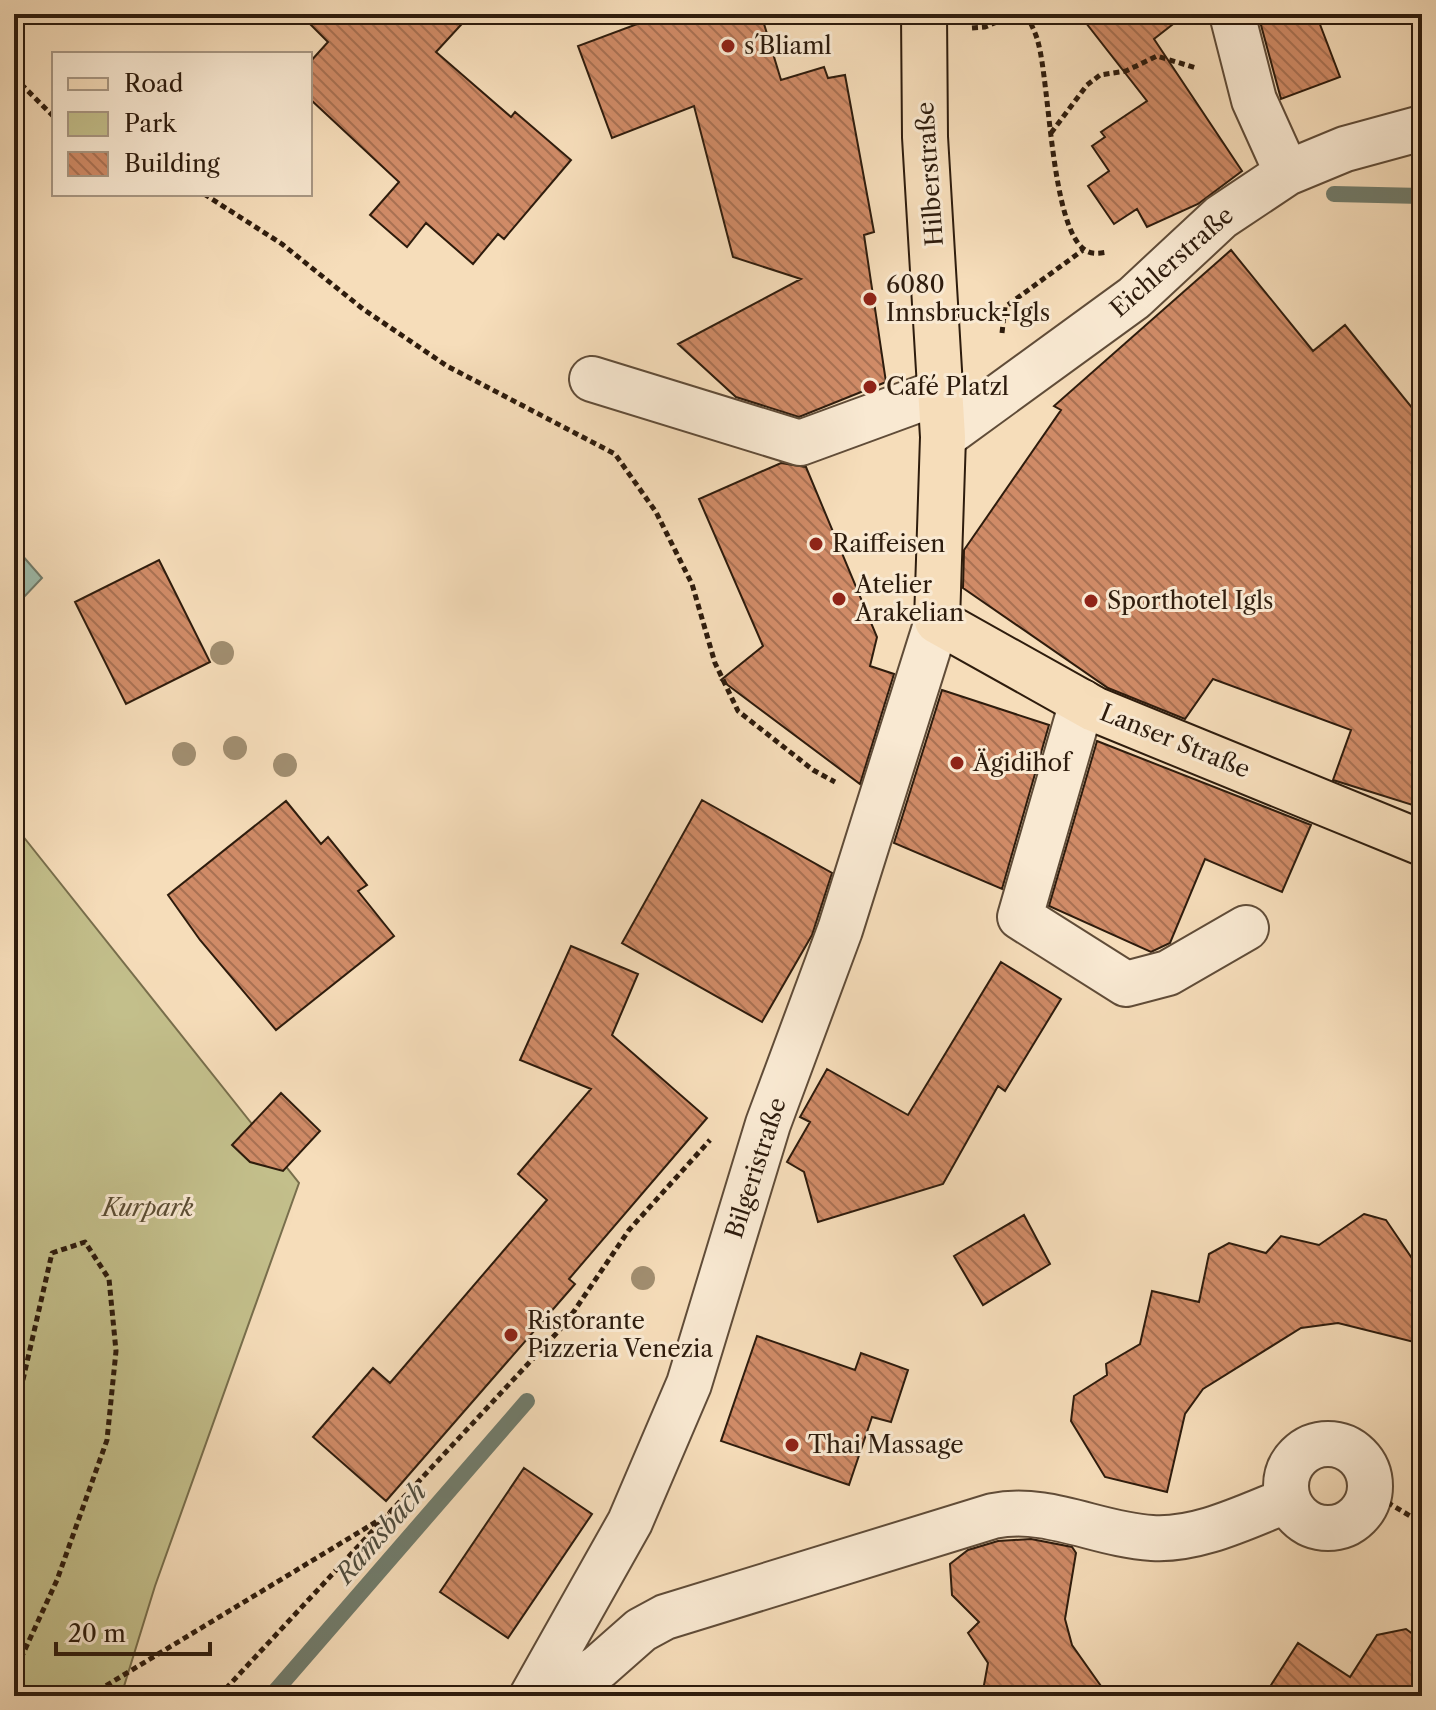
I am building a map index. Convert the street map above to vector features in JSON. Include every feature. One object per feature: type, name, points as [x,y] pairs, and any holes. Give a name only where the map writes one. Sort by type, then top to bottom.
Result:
[{"type":"main road","name":"Hilberstraße","points":[[924,14],[925,137],[943,437],[937,621]]},
{"type":"main road","name":"Lanser Straße","points":[[937,621],[1082,702],[1422,843]]},
{"type":"street","points":[[1232,14],[1254,100],[1287,173]]},
{"type":"street","name":"Eichlerstraße","points":[[943,437],[1134,298],[1221,217],[1287,173],[1345,149],[1422,128]]},
{"type":"street","points":[[592,379],[800,443],[941,372]]},
{"type":"street","name":"Bilgeristraße","points":[[536,1691],[600,1580],[671,1430],[694,1370],[768,1124],[840,930],[937,621]]},
{"type":"street","points":[[1082,702],[1020,917],[1126,984],[1168,973],[1246,928]]},
{"type":"street","points":[[1320,1445],[1342,1446],[1353,1451],[1367,1469],[1370,1492],[1360,1515],[1350,1522],[1326,1529],[1303,1520],[1288,1500],[1286,1488],[1292,1464],[1299,1455],[1320,1445]]},
{"type":"street","points":[[536,1691],[572,1684],[599,1667],[641,1630],[665,1617],[993,1516],[1021,1512],[1126,1534],[1175,1537],[1228,1523],[1288,1500]]},
{"type":"path","points":[[1027,14],[1038,43],[1059,188],[1074,237],[1083,250],[1092,254],[1120,249]]},
{"type":"path","points":[[1051,133],[1087,85],[1100,75],[1126,71],[1147,58],[1157,56],[1195,68],[1247,71]]},
{"type":"path","points":[[14,77],[52,115]]},
{"type":"path","points":[[207,196],[282,244],[363,309],[447,366],[615,454],[656,512],[692,584],[715,663],[738,711],[813,770],[878,805]]},
{"type":"path","points":[[941,372],[1002,338],[1005,307],[1083,250]]},
{"type":"path","points":[[219,1696],[396,1509],[580,1306],[629,1230],[715,1134],[768,1124]]},
{"type":"path","points":[[14,1419],[52,1253],[85,1242],[109,1279],[116,1351],[107,1440],[57,1580],[16,1669],[15,1696]]},
{"type":"path","points":[[1370,1492],[1422,1523]]},
{"type":"path","points":[[89,1696],[396,1509]]},
{"type":"green space","name":"Kurpark","points":[[14,825],[299,1183],[155,1586],[121,1696],[14,1696]]},
{"type":"shaded area","points":[[14,546],[42,578],[23,598],[14,587]]},
{"type":"building","points":[[300,14],[471,14],[436,52],[511,117],[515,112],[571,160],[504,239],[498,234],[473,264],[426,223],[407,247],[370,215],[399,182],[312,101],[312,60],[328,42]]},
{"type":"building","points":[[664,14],[761,14],[781,80],[824,67],[828,78],[845,75],[874,232],[864,235],[886,382],[799,417],[736,397],[678,344],[801,279],[733,257],[694,106],[612,138],[578,46]]},
{"type":"building","points":[[1079,14],[1186,14],[1154,39],[1242,171],[1198,204],[1147,227],[1137,209],[1114,224],[1088,186],[1109,171],[1092,146],[1105,137],[1101,132],[1147,101]]},
{"type":"building","points":[[1258,14],[1316,14],[1340,77],[1281,99]]},
{"type":"building","points":[[1231,250],[1313,351],[1345,325],[1422,420],[1422,808],[1333,780],[1351,730],[1213,679],[1185,719],[1108,688],[963,588],[964,550],[1061,410],[1054,406]]},
{"type":"building","points":[[781,463],[806,467],[877,637],[870,666],[894,674],[860,784],[721,680],[763,646],[699,499]]},
{"type":"building","points":[[159,560],[210,662],[126,704],[75,602]]},
{"type":"building","points":[[942,690],[1049,725],[1002,889],[894,843]]},
{"type":"building","points":[[1097,741],[1311,825],[1282,892],[1205,859],[1170,943],[1151,952],[1049,906]]},
{"type":"building","points":[[702,800],[832,873],[812,935],[762,1022],[622,943]]},
{"type":"building","points":[[286,801],[321,844],[328,837],[367,885],[358,891],[394,936],[276,1030],[200,940],[168,895]]},
{"type":"building","points":[[571,946],[638,974],[612,1035],[707,1118],[569,1279],[575,1284],[386,1501],[313,1437],[373,1368],[390,1383],[547,1200],[518,1174],[591,1089],[520,1060]]},
{"type":"building","points":[[1001,962],[1061,999],[1005,1091],[998,1086],[943,1184],[818,1222],[804,1172],[787,1162],[810,1122],[800,1117],[827,1069],[908,1115]]},
{"type":"building","points":[[281,1093],[320,1131],[283,1171],[250,1162],[232,1145]]},
{"type":"building","points":[[1364,1214],[1386,1220],[1422,1273],[1422,1344],[1338,1323],[1301,1328],[1203,1389],[1185,1414],[1167,1492],[1105,1477],[1071,1421],[1074,1396],[1107,1375],[1106,1364],[1140,1344],[1152,1291],[1199,1302],[1209,1254],[1229,1243],[1266,1253],[1281,1236],[1319,1245]]},
{"type":"building","points":[[1024,1215],[1050,1264],[983,1305],[954,1256]]},
{"type":"building","points":[[757,1336],[855,1370],[861,1353],[908,1370],[891,1422],[872,1417],[849,1485],[721,1441]]},
{"type":"building","points":[[524,1468],[592,1514],[508,1638],[440,1592]]},
{"type":"building","points":[[1031,1539],[1072,1547],[1076,1553],[1065,1619],[1072,1645],[1108,1696],[982,1696],[988,1663],[968,1633],[979,1622],[952,1595],[950,1564],[968,1550],[998,1541]]},
{"type":"building","points":[[1406,1629],[1422,1641],[1422,1696],[1264,1696],[1298,1643],[1350,1677],[1377,1635]]},
{"type":"waterway","name":"Ramsbach","points":[[1334,194],[1422,196]]},
{"type":"waterway","name":"Ramsbach","points":[[271,1696],[527,1401]]},
{"type":"place","name":"s´Bliaml","points":[[728,46]]},
{"type":"place","name":"6080 Innsbruck-Igls","points":[[870,299]]},
{"type":"place","name":"Café Platzl","points":[[870,387]]},
{"type":"place","name":"Raiffeisen","points":[[816,544]]},
{"type":"place","name":"Atelier Arakelian","points":[[839,599]]},
{"type":"place","name":"Sporthotel Igls","points":[[1091,601]]},
{"type":"place","name":"Ägidihof","points":[[957,763]]},
{"type":"place","name":"Ristorante Pizzeria Venezia","points":[[511,1335]]},
{"type":"place","name":"Thai Massage","points":[[792,1445]]}]
